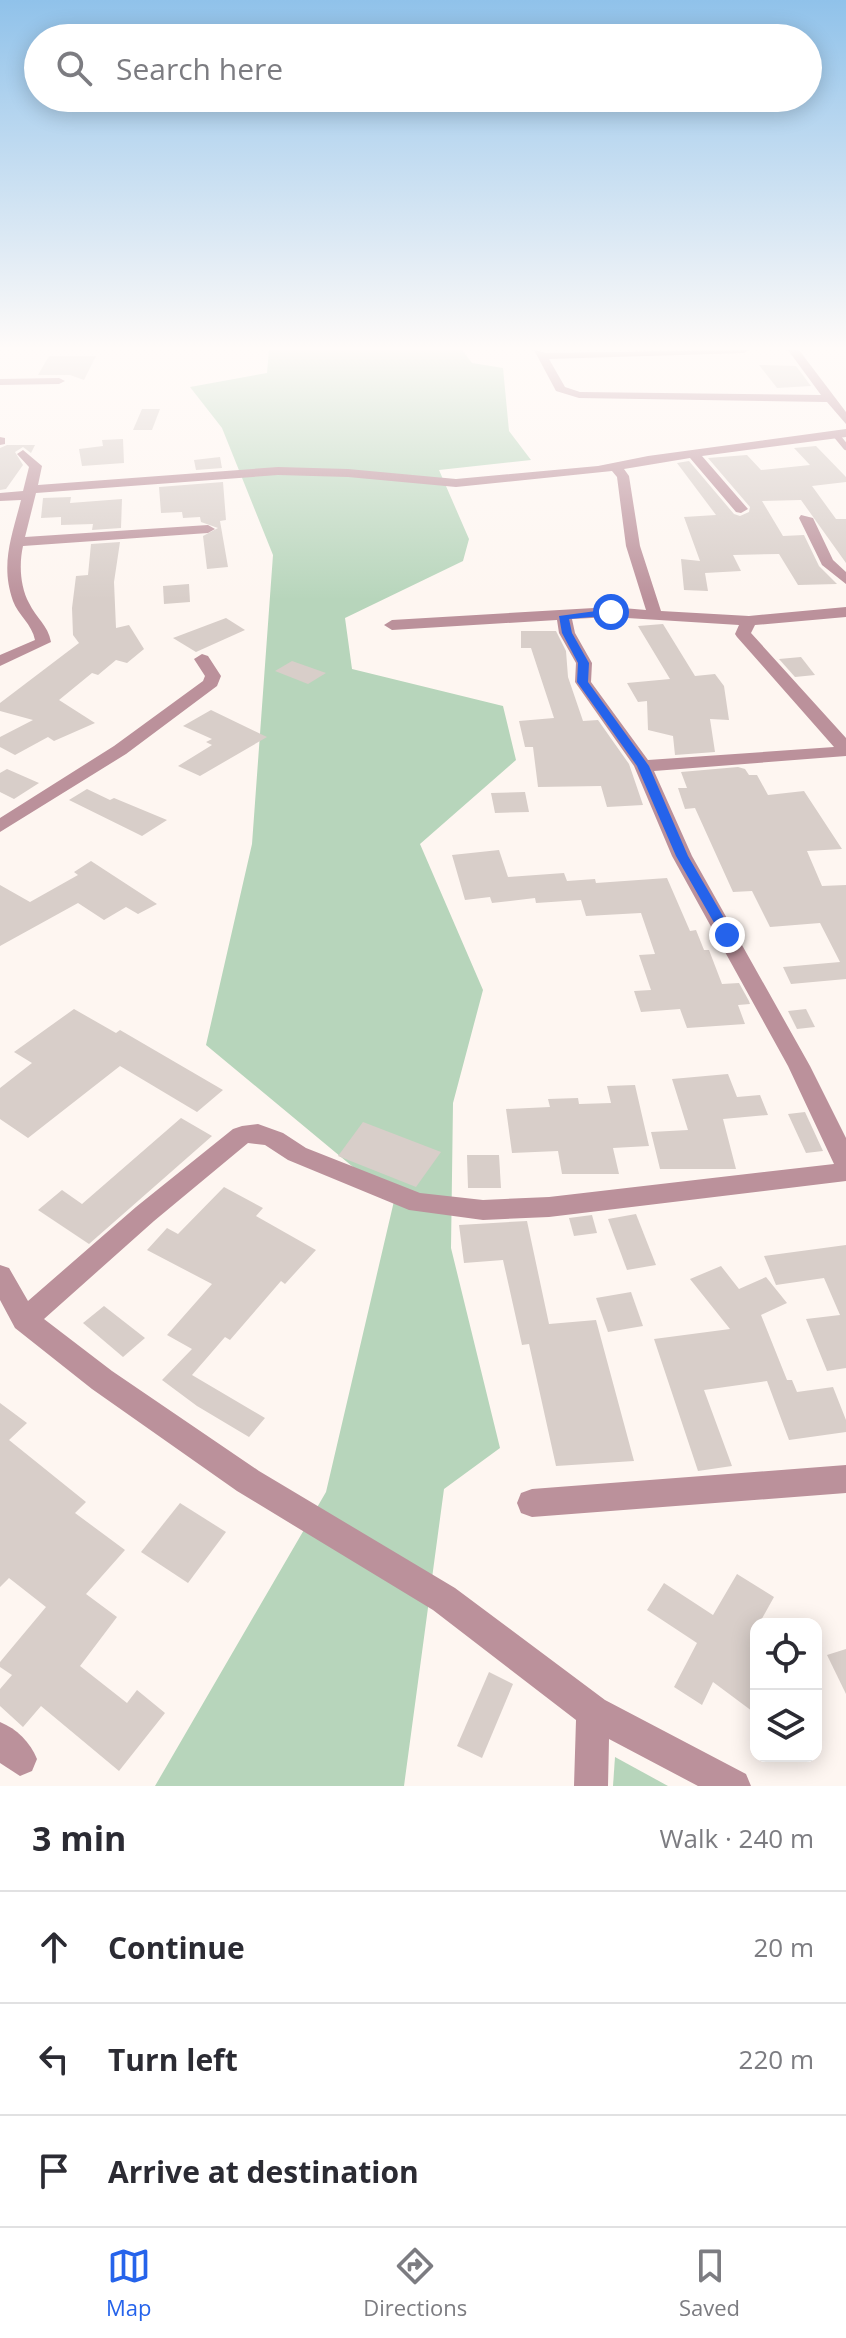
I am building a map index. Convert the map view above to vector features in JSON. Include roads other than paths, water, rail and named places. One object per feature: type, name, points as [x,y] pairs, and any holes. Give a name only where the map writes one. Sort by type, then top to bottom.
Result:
[{"type":"street","points":[[0,497],[278,471],[348,473],[456,483],[616,468],[841,434]]},
{"type":"street","points":[[0,661],[43,642],[41,630],[21,603],[20,587],[13,574],[12,563],[36,466],[23,454]]},
{"type":"street","points":[[693,454],[741,509]]},
{"type":"street","points":[[616,468],[623,476],[624,512],[637,571],[655,614]]},
{"type":"street","points":[[806,518],[827,562],[846,580]]},
{"type":"street","points":[[0,530],[19,536],[208,529]]},
{"type":"street","points":[[392,625],[655,614],[749,621],[846,612]]},
{"type":"street","points":[[564,616],[567,633],[584,663],[583,682],[643,766],[682,856],[799,1066],[846,1163]]},
{"type":"street","points":[[749,621],[743,634],[846,750]]},
{"type":"street","points":[[0,826],[120,750],[211,683],[213,676],[202,659]]},
{"type":"street","points":[[643,766],[846,750]]},
{"type":"street","points":[[25,1320],[145,1214],[242,1135],[258,1133],[274,1139],[297,1154],[418,1203],[483,1210],[549,1207],[846,1172]]},
{"type":"street","points":[[0,1276],[25,1320],[102,1380],[248,1481],[444,1599],[593,1712],[734,1786]]},
{"type":"street","points":[[532,1503],[846,1479]]},
{"type":"street","points":[[591,1786],[593,1712]]},
{"type":"lane","points":[[841,434],[846,447]]}]
